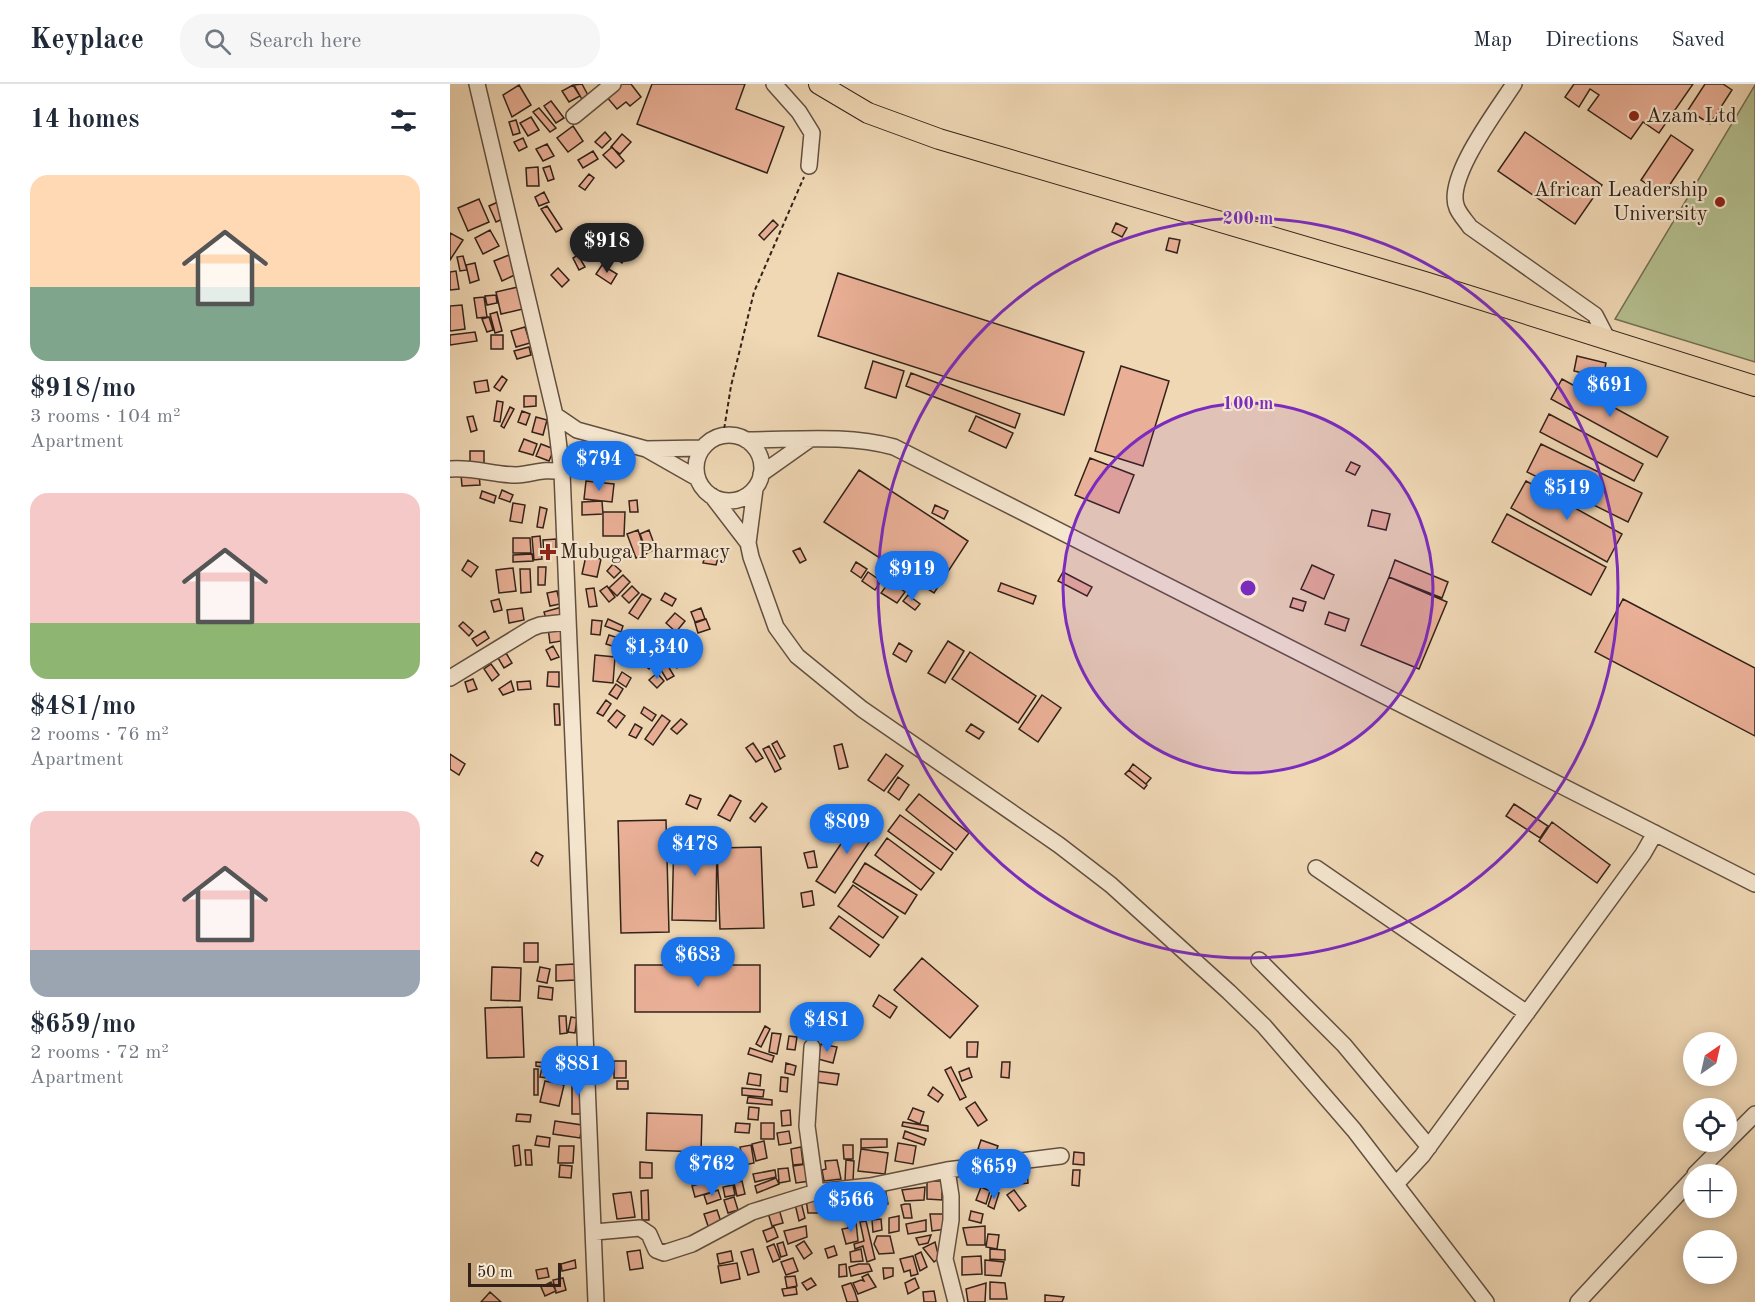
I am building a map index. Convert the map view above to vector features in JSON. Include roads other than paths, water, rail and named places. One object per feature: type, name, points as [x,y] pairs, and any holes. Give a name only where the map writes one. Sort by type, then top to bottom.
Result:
[{"type":"main road","points":[[819,84],[868,113],[939,139],[1425,282],[1609,342],[1755,386]]},
{"type":"street","points":[[477,84],[555,416],[562,472],[595,1232],[596,1302]]},
{"type":"street","points":[[574,116],[614,84]]},
{"type":"street","points":[[774,84],[799,112],[812,133],[809,166]]},
{"type":"street","points":[[1514,84],[1472,149],[1455,186],[1456,207],[1470,227],[1595,315],[1609,342]]},
{"type":"street","points":[[555,416],[577,430],[646,449],[697,478],[748,543],[776,627],[797,656],[862,709],[1059,845],[1111,885],[1264,1026],[1397,1183],[1486,1302]]},
{"type":"street","points":[[646,449],[703,448],[723,436],[746,440],[870,440],[894,447],[1755,884]]},
{"type":"street","points":[[746,440],[760,458],[748,543]]},
{"type":"street","points":[[712,496],[735,501],[809,440]]},
{"type":"street","points":[[697,478],[696,462],[703,448]]},
{"type":"street","points":[[450,469],[469,467],[514,475],[540,469],[562,472]]},
{"type":"street","points":[[450,678],[532,628],[567,622]]},
{"type":"street","points":[[1397,1183],[1429,1147],[1643,855],[1655,833]]},
{"type":"street","points":[[1316,868],[1527,1013]]},
{"type":"street","points":[[1259,960],[1344,1045],[1429,1147]]},
{"type":"street","points":[[812,1047],[807,1126],[816,1192]]},
{"type":"street","points":[[1706,1164],[1755,1114]]},
{"type":"street","points":[[595,1232],[639,1228],[650,1234],[656,1250],[664,1253],[706,1238],[752,1212],[816,1192],[870,1186],[947,1170],[1061,1156]]},
{"type":"street","points":[[947,1170],[951,1196],[951,1220],[945,1259],[956,1302]]},
{"type":"street","points":[[1578,1302],[1683,1188]]},
{"type":"place","name":"Azam Ltd","points":[[1634,116]]},
{"type":"place","name":"African Leadership University","points":[[1720,202]]},
{"type":"place","name":"Mubuga Pharmacy","points":[[548,552]]}]
